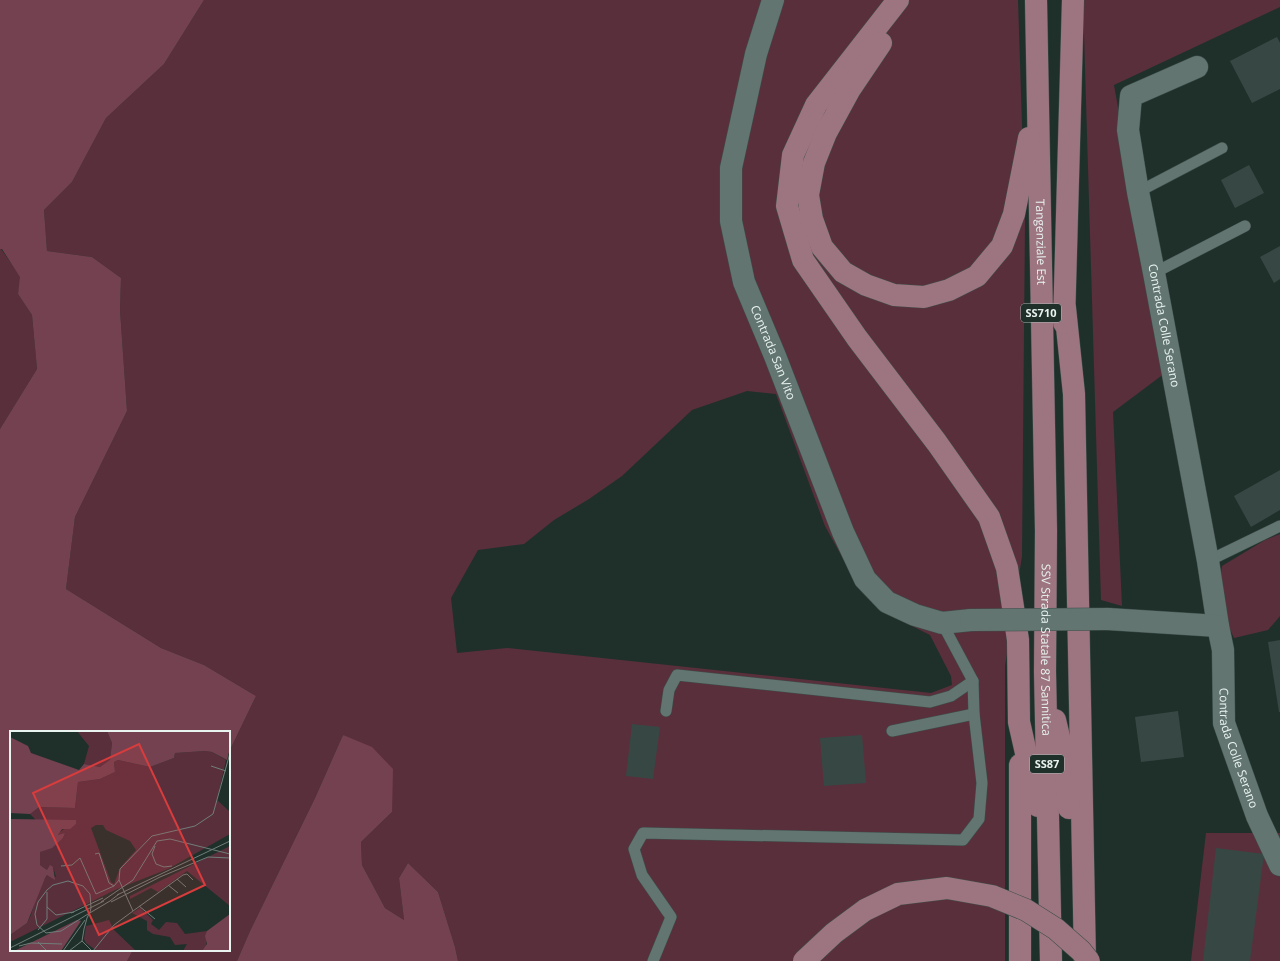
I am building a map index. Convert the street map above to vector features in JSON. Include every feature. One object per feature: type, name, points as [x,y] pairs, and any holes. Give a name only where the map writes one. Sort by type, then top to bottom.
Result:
[{"type":"main road","points":[[898,0],[816,105],[793,155],[787,206],[803,260],[857,338],[937,443],[989,518],[1008,568],[1018,640],[1020,961]]},
{"type":"main road","points":[[911,0],[850,89],[826,133],[814,163],[808,195],[812,220],[822,246],[843,272],[866,286],[894,295],[924,297],[950,290],[977,276],[1002,246],[1014,214],[1037,95]]},
{"type":"main road","name":"Tangenziale Est","points":[[1036,0],[1046,531]]},
{"type":"main road","points":[[1046,531],[1054,486],[1065,308],[1073,0]]},
{"type":"main road","points":[[1065,308],[1074,394],[1085,961]]},
{"type":"main road","name":"SSV Strada Statale 87 Sannitica","points":[[1046,531],[1045,672],[1050,959]]},
{"type":"main road","points":[[1045,672],[1065,762],[1085,961]]},
{"type":"main road","points":[[1019,722],[1049,855]]},
{"type":"main road","points":[[804,961],[834,933],[865,910],[898,894],[947,888],[992,896],[1026,910],[1056,929],[1081,951],[1089,961]]},
{"type":"street","name":"Contrada San Vito","points":[[773,0],[756,54],[731,168],[731,221],[744,282],[775,356],[842,532],[865,579],[887,602],[915,615],[942,623],[971,620],[1108,619],[1218,626]]},
{"type":"street","name":"Contrada Colle Serano","points":[[1197,67],[1131,96],[1128,130],[1138,192],[1208,561],[1223,650],[1224,723],[1257,816],[1280,865]]},
{"type":"lane","points":[[1138,192],[1222,148]]},
{"type":"lane","points":[[1154,273],[1245,226]]},
{"type":"lane","points":[[1208,561],[1280,526]]},
{"type":"lane","points":[[653,961],[671,917],[642,875],[634,849],[643,833],[963,840],[979,819],[982,783],[974,714],[973,681],[942,623]]},
{"type":"lane","points":[[666,712],[669,690],[677,675],[930,702],[951,696],[973,681]]},
{"type":"lane","points":[[892,731],[974,714]]},
{"type":"shaded area","points":[[0,0],[204,0],[164,64],[106,118],[72,182],[44,210],[47,251],[92,257],[121,278],[120,310],[127,411],[75,517],[66,589],[161,648],[204,665],[256,696],[230,750],[230,731],[10,731],[10,951],[132,951],[127,961],[0,961],[0,429],[37,369],[32,315],[18,294],[20,277],[2,249],[0,249]]},
{"type":"shaded area","points":[[204,0],[1018,0],[1025,220],[1022,556],[1005,666],[1005,961],[458,961],[438,892],[408,863],[399,878],[404,920],[385,908],[362,865],[361,842],[392,812],[343,735],[315,798],[250,931],[237,961],[127,961],[132,951],[230,951],[230,750],[256,696],[204,665],[161,648],[66,589],[75,517],[127,411],[120,310],[121,278],[92,257],[47,251],[44,210],[72,182],[106,118],[164,64]],"holes":[[[747,391],[776,394],[825,526],[852,575],[868,596],[902,621],[930,635],[951,676],[952,685],[931,693],[507,648],[457,653],[451,598],[478,550],[524,544],[554,520],[589,499],[622,476],[692,410]]]},
{"type":"shaded area","points":[[1083,0],[1280,0],[1280,7],[1114,85],[1165,373],[1113,412],[1122,606],[1101,600]]},
{"type":"shaded area","points":[[0,249],[21,277],[18,294],[32,315],[37,369],[0,429]]},
{"type":"shaded area","points":[[1280,534],[1280,616],[1268,630],[1234,638],[1222,612],[1220,580],[1222,566],[1265,540]]},
{"type":"shaded area","points":[[343,735],[372,747],[393,769],[392,812],[361,842],[362,865],[385,908],[404,920],[399,878],[408,863],[438,892],[458,961],[237,961],[250,931],[315,798]]},
{"type":"shaded area","points":[[1206,833],[1280,833],[1280,961],[1191,961]]},
{"type":"building","points":[[1277,37],[1280,43],[1280,89],[1252,103],[1230,61]]},
{"type":"building","points":[[1249,165],[1264,193],[1235,208],[1221,180]]},
{"type":"building","points":[[1280,246],[1280,279],[1274,283],[1260,257]]},
{"type":"building","points":[[1280,470],[1280,510],[1251,527],[1234,496]]},
{"type":"building","points":[[1280,640],[1280,712],[1279,712],[1268,642]]},
{"type":"building","points":[[1178,711],[1184,757],[1141,762],[1135,717]]},
{"type":"building","points":[[632,724],[660,727],[653,779],[626,776]]},
{"type":"building","points":[[862,735],[866,783],[824,786],[820,738]]},
{"type":"building","points":[[1216,848],[1264,854],[1250,961],[1203,961]]}]
